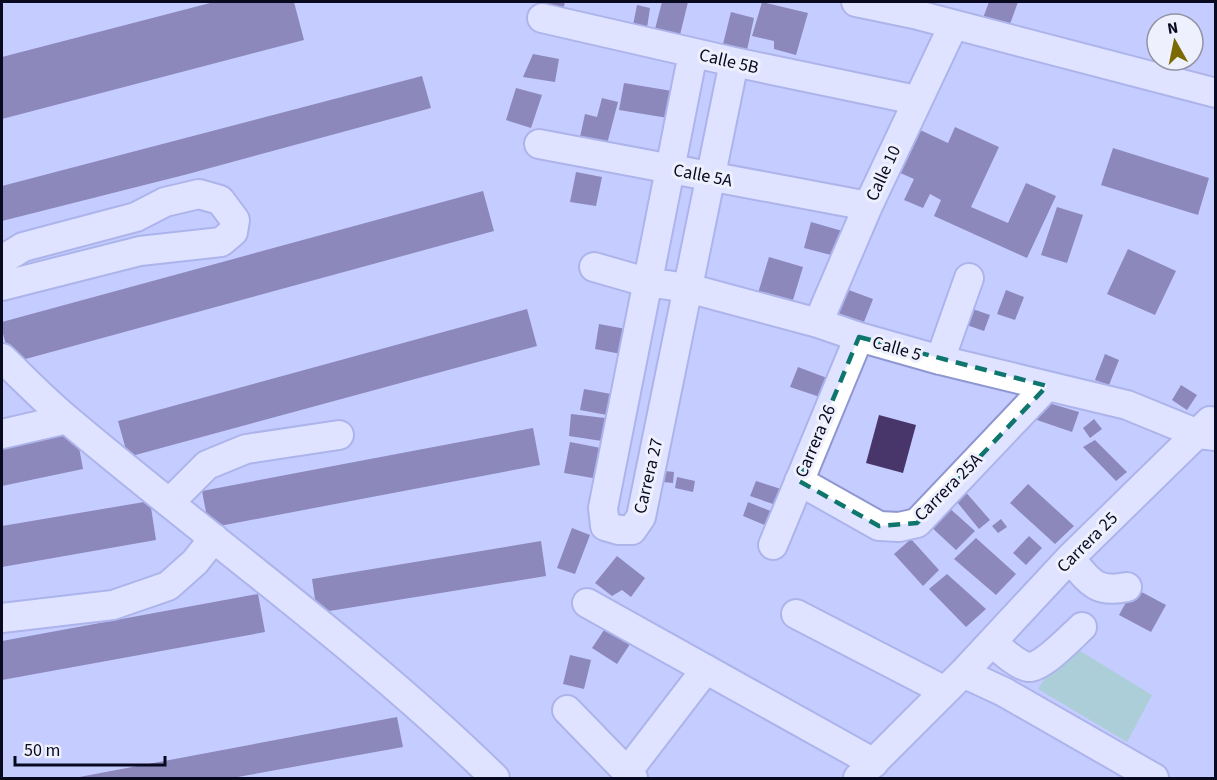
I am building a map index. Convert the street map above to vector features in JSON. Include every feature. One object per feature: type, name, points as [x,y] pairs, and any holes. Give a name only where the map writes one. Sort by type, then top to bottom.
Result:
[{"type":"street","points":[[856,2],[918,8],[953,26],[1215,93]]},
{"type":"street","name":"Calle 5B","points":[[542,18],[734,62],[916,100]]},
{"type":"street","name":"Calle 10","points":[[818,323],[916,100],[953,26]]},
{"type":"street","name":"Carrera 27","points":[[693,53],[603,508],[605,525],[619,530],[632,530],[641,517],[734,62]]},
{"type":"street","name":"Calle 5A","points":[[539,144],[868,206]]},
{"type":"street","points":[[2,260],[23,247],[136,217],[165,202],[199,194],[220,200],[236,220],[233,232],[220,242],[140,251],[2,286]]},
{"type":"street","name":"Calle 5","points":[[594,267],[646,282],[688,288],[818,323],[940,360],[1127,405],[1210,429]]},
{"type":"street","points":[[940,360],[969,278]]},
{"type":"street","name":"Carrera 26","points":[[772,545],[859,337]]},
{"type":"street","points":[[2,358],[67,419],[329,629],[468,751],[495,778]]},
{"type":"street","name":"Carrera 25A","points":[[799,481],[879,526],[899,527],[917,523],[1047,386]]},
{"type":"street","points":[[2,434],[67,419]]},
{"type":"street","name":"Carrera 25","points":[[866,771],[954,682],[1070,558],[1210,429]]},
{"type":"street","points":[[170,502],[207,465],[246,449],[339,435]]},
{"type":"street","points":[[2,618],[113,605],[168,586],[195,562],[214,538]]},
{"type":"street","points":[[1070,558],[1088,579],[1100,588],[1113,591],[1127,587]]},
{"type":"street","points":[[586,603],[706,669],[866,771]]},
{"type":"street","points":[[796,614],[954,682],[1004,692],[1154,778]]},
{"type":"street","points":[[992,642],[1007,655],[1028,667],[1039,665],[1082,627]]},
{"type":"street","points":[[567,710],[630,775],[706,669]]},
{"type":"highlighted area","points":[[859,337],[1047,386],[917,523],[879,526],[799,481]]},
{"type":"green space","points":[[1067,643],[1152,695],[1127,742],[1038,689]]},
{"type":"building","points":[[214,2],[294,2],[304,40],[2,119],[2,57]]},
{"type":"building","points":[[536,2],[565,2],[563,10],[536,4]]},
{"type":"building","points":[[662,2],[688,2],[680,35],[655,29]]},
{"type":"building","points":[[762,2],[808,13],[796,55],[774,49],[774,41],[752,36]]},
{"type":"building","points":[[989,2],[1018,2],[1006,35],[980,26]]},
{"type":"building","points":[[637,5],[650,8],[647,28],[633,25]]},
{"type":"building","points":[[731,12],[754,18],[747,50],[723,44]]},
{"type":"building","points":[[533,54],[559,59],[555,82],[523,77]]},
{"type":"building","points":[[422,76],[431,108],[188,174],[2,221],[2,186]]},
{"type":"building","points":[[624,83],[678,92],[674,119],[619,110]]},
{"type":"building","points":[[516,88],[542,95],[531,128],[506,120]]},
{"type":"building","points":[[602,98],[618,102],[607,144],[580,137],[585,114],[597,117]]},
{"type":"building","points":[[955,127],[999,147],[971,207],[1008,223],[1026,183],[1056,196],[1027,258],[934,216],[941,200],[930,194],[923,208],[904,200],[914,179],[898,172],[918,129],[948,143]]},
{"type":"building","points":[[1113,148],[1209,178],[1198,215],[1101,185]]},
{"type":"building","points":[[576,172],[602,177],[596,206],[570,202]]},
{"type":"building","points":[[483,191],[494,231],[11,363],[2,322]]},
{"type":"building","points":[[1057,207],[1083,215],[1067,263],[1041,255]]},
{"type":"building","points":[[811,222],[846,232],[835,256],[804,248]]},
{"type":"building","points":[[1128,249],[1176,271],[1155,315],[1107,294]]},
{"type":"building","points":[[769,257],[803,267],[789,313],[755,303]]},
{"type":"building","points":[[846,289],[873,299],[864,322],[837,313]]},
{"type":"building","points":[[1006,290],[1024,297],[1015,320],[997,314]]},
{"type":"building","points":[[967,307],[990,315],[984,331],[961,323]]},
{"type":"building","points":[[527,309],[537,346],[128,457],[118,421]]},
{"type":"building","points":[[599,324],[626,329],[621,354],[595,349]]},
{"type":"building","points":[[1105,354],[1119,360],[1109,385],[1095,380]]},
{"type":"building","points":[[798,367],[827,378],[820,397],[790,387]]},
{"type":"building","points":[[1181,385],[1197,395],[1187,410],[1172,400]]},
{"type":"building","points":[[584,389],[611,394],[607,415],[580,410]]},
{"type":"building","points":[[1042,401],[1079,412],[1072,432],[1037,420]]},
{"type":"building","points":[[571,414],[605,418],[602,441],[569,436]]},
{"type":"building","points":[[879,415],[916,425],[903,473],[866,463]]},
{"type":"building","points":[[1094,419],[1102,429],[1090,438],[1083,428]]},
{"type":"building","points":[[533,428],[540,465],[209,528],[202,491]]},
{"type":"building","points":[[76,431],[83,469],[2,486],[2,446]]},
{"type":"building","points":[[1095,440],[1127,472],[1116,481],[1083,447]]},
{"type":"building","points":[[570,442],[601,448],[604,480],[564,473]]},
{"type":"building","points":[[665,471],[674,472],[673,483],[663,482]]},
{"type":"building","points":[[677,477],[695,481],[693,492],[675,488]]},
{"type":"building","points":[[756,481],[781,489],[776,505],[750,496]]},
{"type":"building","points":[[1028,484],[1074,526],[1055,544],[1010,503]]},
{"type":"building","points":[[963,489],[990,520],[979,529],[953,497]]},
{"type":"building","points":[[150,501],[156,540],[2,567],[2,526]]},
{"type":"building","points":[[748,502],[773,512],[767,526],[743,516]]},
{"type":"building","points":[[947,506],[975,531],[956,550],[929,525]]},
{"type":"building","points":[[1001,519],[1007,527],[998,533],[992,526]]},
{"type":"building","points":[[572,528],[590,535],[575,574],[557,568]]},
{"type":"building","points":[[1029,536],[1042,548],[1026,565],[1013,553]]},
{"type":"building","points":[[976,538],[1016,574],[996,595],[954,559]]},
{"type":"building","points":[[911,539],[939,570],[923,586],[894,554]]},
{"type":"building","points":[[541,541],[546,576],[317,613],[312,579]]},
{"type":"building","points":[[617,556],[645,578],[631,597],[622,590],[612,596],[595,583]]},
{"type":"building","points":[[947,574],[986,609],[966,627],[929,589]]},
{"type":"building","points":[[1134,588],[1166,605],[1151,632],[1119,615]]},
{"type":"building","points":[[258,594],[265,632],[2,680],[2,641]]},
{"type":"building","points":[[610,621],[634,638],[617,664],[592,648]]},
{"type":"building","points":[[570,655],[591,660],[584,689],[563,684]]},
{"type":"building","points":[[397,717],[403,747],[232,778],[74,778]]}]
